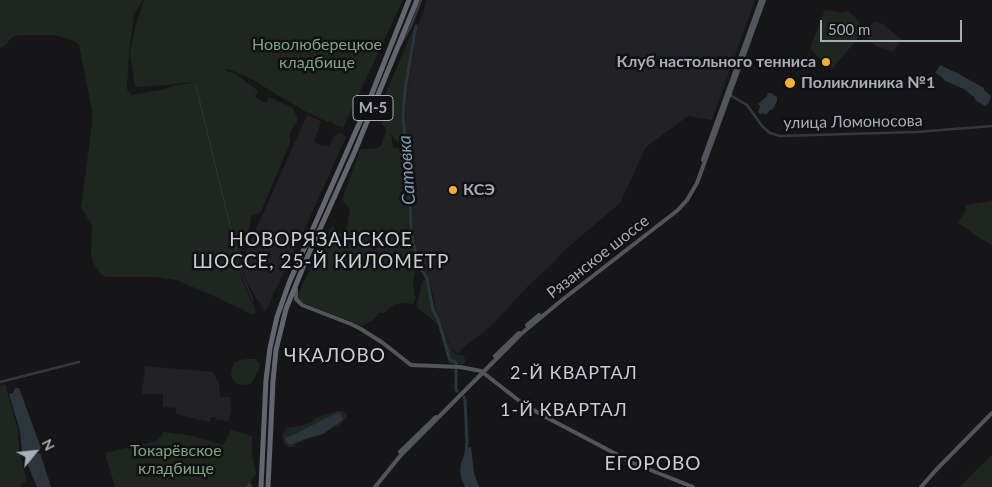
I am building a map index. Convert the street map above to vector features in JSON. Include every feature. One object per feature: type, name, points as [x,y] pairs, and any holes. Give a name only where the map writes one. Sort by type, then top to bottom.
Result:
[{"type":"highway","name":"М-5","points":[[261,487],[266,380],[277,316],[289,283],[367,106],[409,0]]},
{"type":"highway","name":"М-5","points":[[268,487],[273,380],[286,309],[355,151],[416,0]]},
{"type":"main road","name":"Рязанское шоссе","points":[[482,371],[534,322],[682,205],[697,183],[730,95],[762,0]]},
{"type":"main road","name":"Рязанское шоссе","points":[[374,487],[404,447],[533,320],[685,199],[696,182],[762,0]]},
{"type":"main road","points":[[296,284],[297,301],[302,305],[362,329],[411,365],[460,367],[482,371],[518,400],[542,415],[633,463],[693,487]]},
{"type":"main road","points":[[921,487],[992,413]]},
{"type":"street","points":[[393,59],[411,26],[421,0]]},
{"type":"street","name":"улица Ломоносова","points":[[730,95],[749,107],[762,126],[770,133],[780,136],[922,132],[992,126]]},
{"type":"street","points":[[0,382],[79,362]]},
{"type":"shaded area","points":[[427,0],[755,0],[712,120],[688,116],[646,147],[620,203],[567,248],[494,323],[462,348],[460,353],[457,353],[450,347],[439,319],[429,280],[420,266],[412,222],[405,110],[417,28]]},
{"type":"shaded area","points":[[874,21],[883,24],[902,40],[893,52],[875,45],[864,34]]},
{"type":"shaded area","points":[[940,65],[984,88],[991,96],[989,103],[985,106],[975,100],[964,89],[945,81],[935,73]]},
{"type":"shaded area","points":[[768,93],[777,97],[777,101],[773,109],[766,115],[762,113],[761,115],[758,112],[760,106],[758,104]]},
{"type":"shaded area","points":[[307,115],[321,121],[314,142],[329,147],[334,136],[337,134],[344,134],[343,136],[346,137],[265,312],[248,285],[241,263]]},
{"type":"shaded area","points":[[145,366],[213,372],[219,384],[220,397],[230,397],[229,421],[217,420],[215,417],[211,417],[209,422],[176,414],[176,408],[163,407],[163,394],[142,394]]},
{"type":"shaded area","points":[[15,388],[19,388],[41,448],[38,451],[22,452],[20,431],[9,394],[13,393]]},
{"type":"shaded area","points":[[339,412],[343,420],[323,434],[290,445],[285,441],[285,438]]},
{"type":"shaded area","points":[[469,447],[471,447],[474,473],[479,487],[465,487],[461,478],[461,463]]},
{"type":"shaded area","points":[[40,453],[51,487],[37,487],[27,463],[27,457]]},
{"type":"green space","name":"Новолюберецкое кладбище","points":[[0,0],[143,0],[134,15],[129,53],[127,89],[131,95],[191,83],[135,87],[130,53],[135,28],[144,0],[403,0],[343,128],[333,124],[331,121],[328,122],[308,113],[251,79],[229,69],[223,70],[236,74],[258,91],[255,97],[266,103],[269,97],[293,108],[298,120],[290,132],[290,143],[261,212],[251,216],[246,240],[237,258],[241,277],[256,313],[252,314],[176,280],[154,277],[107,277],[98,271],[91,256],[92,225],[81,208],[92,111],[79,45],[76,42],[55,35],[18,35],[11,38],[6,45],[0,48]]},
{"type":"green space","points":[[825,10],[839,13],[848,11],[859,21],[859,24],[865,26],[859,37],[832,69],[810,48]]},
{"type":"green space","points":[[416,27],[405,110],[407,136],[400,143],[391,134],[393,148],[402,150],[405,155],[409,226],[417,263],[413,281],[414,295],[416,297],[413,304],[396,304],[384,313],[379,313],[373,320],[362,326],[304,303],[299,300],[298,296],[332,226],[341,234],[345,231],[350,209],[342,200],[360,149],[380,147],[382,143],[386,128],[383,125],[379,109],[412,32]]},
{"type":"green space","points":[[992,201],[992,246],[958,223],[965,211],[966,205]]},
{"type":"green space","points":[[425,277],[428,279],[441,327],[417,306]]},
{"type":"green space","points":[[444,329],[453,352],[457,355],[463,355],[465,362],[463,364],[449,364],[440,332]]},
{"type":"green space","points":[[257,359],[257,362],[260,363],[252,382],[241,385],[236,383],[231,376],[234,363]]},
{"type":"green space","points":[[4,384],[18,430],[19,451],[26,478],[26,481],[20,487],[0,487],[0,385]]},
{"type":"green space","points":[[336,411],[343,411],[347,417],[338,427],[334,427],[343,420],[339,413],[287,437],[306,439],[294,447],[284,444],[282,435],[286,428],[312,422],[315,418]]},
{"type":"green space","name":"Токарёвское кладбище","points":[[231,430],[252,436],[252,455],[256,474],[247,487],[115,487],[105,453],[157,441],[163,432],[193,436],[223,445]]},
{"type":"green space","points":[[992,455],[992,487],[959,487]]},
{"type":"waterway","name":"Сатовка","points":[[416,26],[405,89],[403,115],[409,177],[411,229],[418,265],[427,278],[433,310],[438,319],[450,360],[456,364]]},
{"type":"waterway","points":[[196,86],[242,275],[253,300]]},
{"type":"waterway","name":"Сатовка","points":[[456,370],[457,391]]},
{"type":"waterway","name":"Сатовка","points":[[464,397],[466,454]]},
{"type":"waterway","points":[[247,487],[250,484],[251,487]]},
{"type":"place","name":"Клуб настольного тенниса","points":[[826,62]]},
{"type":"place","name":"Поликлиника №1","points":[[790,83]]},
{"type":"place","name":"КСЭ","points":[[453,190]]},
{"type":"district","name":"НОВОРЯЗАНСКОЕ ШОССЕ, 25-Й КИЛОМЕТР","points":[[321,251]]},
{"type":"district","name":"ЧКАЛОВО","points":[[335,356]]},
{"type":"district","name":"2-Й КВАРТАЛ","points":[[574,373]]},
{"type":"district","name":"1-Й КВАРТАЛ","points":[[564,410]]},
{"type":"district","name":"ЕГОРОВО","points":[[653,464]]}]
